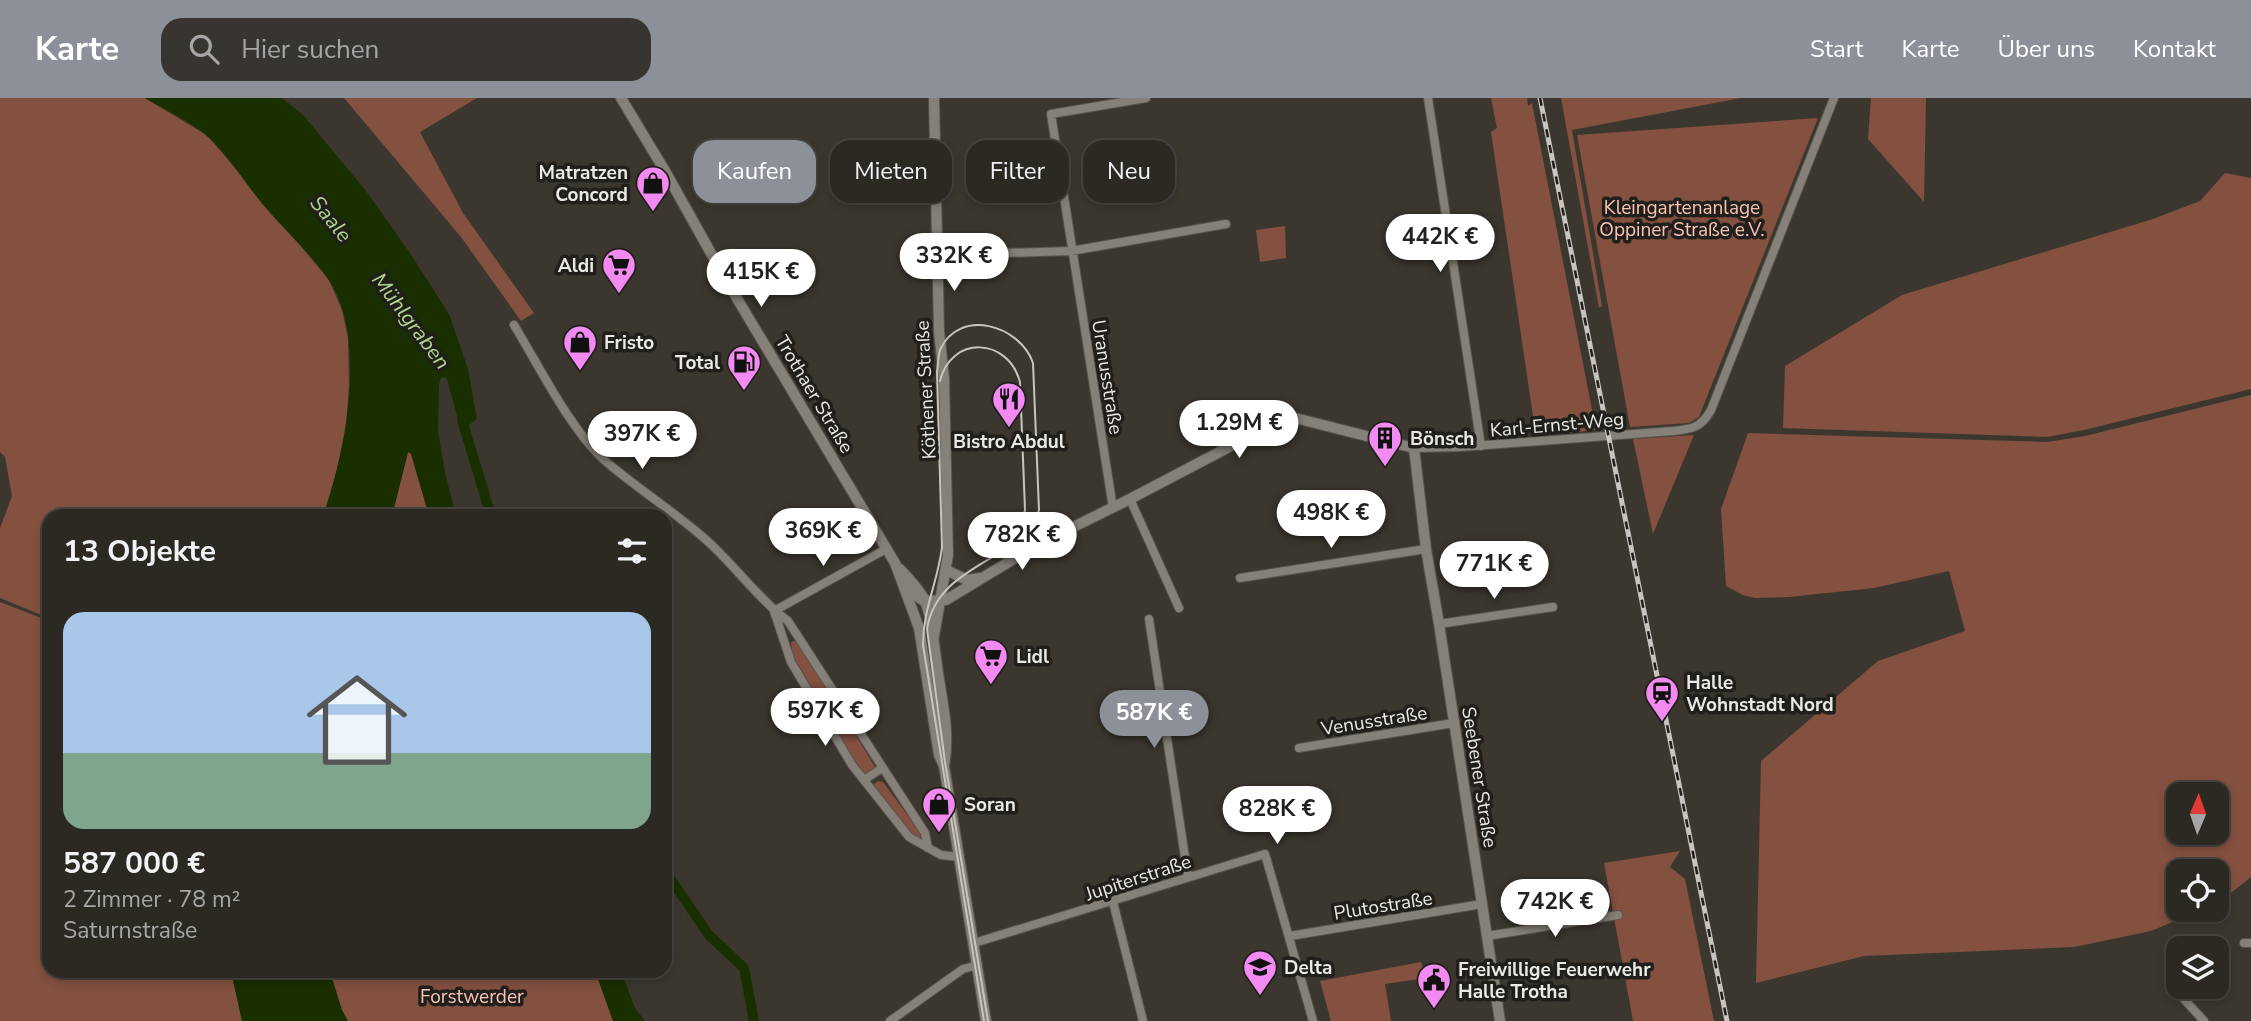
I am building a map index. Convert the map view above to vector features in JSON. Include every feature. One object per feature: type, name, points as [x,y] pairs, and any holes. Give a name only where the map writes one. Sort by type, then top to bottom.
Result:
[{"type":"main road","name":"Trothaer Straße","points":[[621,98],[886,549],[918,588],[934,636],[946,729],[947,750],[944,766]]},
{"type":"main road","name":"Köthener Straße","points":[[934,98],[939,342],[944,404],[948,555],[934,636]]},
{"type":"main road","points":[[905,588],[924,601],[939,601],[955,596],[1035,546],[1269,426],[1295,418],[1414,448]]},
{"type":"main road","name":"Seebener Straße","points":[[1414,448],[1426,549],[1500,1021]]},
{"type":"main road","name":"Trothaer Straße","points":[[895,563],[919,628],[986,1021]]},
{"type":"main road","points":[[946,570],[967,580],[983,577]]},
{"type":"street","name":"Uranusstraße","points":[[1112,508],[1051,114],[1146,98]]},
{"type":"street","points":[[1429,98],[1481,446]]},
{"type":"street","name":"Karl-Ernst-Weg","points":[[1414,448],[1481,446],[1686,429],[1701,425],[1711,410],[1834,98]]},
{"type":"street","points":[[937,255],[1072,251],[1226,224]]},
{"type":"street","points":[[514,326],[578,431],[603,458],[667,509]]},
{"type":"street","points":[[1130,499],[1179,608]]},
{"type":"street","points":[[672,513],[704,538],[774,611],[788,621],[925,833],[928,848]]},
{"type":"street","points":[[774,611],[886,549]]},
{"type":"street","points":[[1240,578],[1426,549]]},
{"type":"street","points":[[1439,624],[1553,607]]},
{"type":"street","points":[[774,611],[791,662],[852,765],[909,837],[941,855],[960,857]]},
{"type":"street","points":[[1149,619],[1188,877]]},
{"type":"street","points":[[783,640],[796,633]]},
{"type":"street","points":[[818,709],[839,698]]},
{"type":"street","name":"Venusstraße","points":[[1299,748],[1454,723]]},
{"type":"street","points":[[864,780],[882,768]]},
{"type":"street","name":"Jupiterstraße","points":[[974,943],[1265,854],[1313,1021]]},
{"type":"street","points":[[1113,901],[1143,1021]]},
{"type":"street","name":"Plutostraße","points":[[1290,936],[1482,904]]},
{"type":"street","points":[[1487,936],[1618,915]]},
{"type":"street","points":[[890,1021],[963,969],[978,965]]},
{"type":"street","points":[[2184,999],[2204,1021]]},
{"type":"green space","points":[[0,98],[145,98],[208,136],[329,280],[342,310],[348,338],[349,385],[346,428],[335,480],[325,509],[42,509],[42,615],[0,598],[0,528],[12,496],[5,457],[0,452]]},
{"type":"green space","points":[[344,98],[477,98],[420,132],[463,213],[534,313],[521,321],[461,237]]},
{"type":"green space","name":"Kleingartenanlage Oppiner Straße e.V.","points":[[1491,98],[1527,98],[1528,106],[1532,103],[1596,430],[1536,436],[1491,132],[1497,128]]},
{"type":"green space","points":[[1561,98],[1741,98],[1572,130],[1602,306],[1599,308]]},
{"type":"green space","points":[[1871,98],[1926,98],[1924,202],[1868,139]]},
{"type":"green space","name":"Kleingartenanlage Oppiner Straße e.V.","points":[[1818,118],[1699,417],[1689,423],[1630,427],[1577,135]]},
{"type":"green space","points":[[2225,173],[2251,178],[2251,389],[2047,437],[1783,428],[1785,366],[1902,295],[2153,219],[2200,201]]},
{"type":"green space","points":[[1285,226],[1286,258],[1260,262],[1256,230]]},
{"type":"green space","points":[[2251,395],[2251,877],[2229,894],[2229,859],[2166,859],[2166,922],[2173,922],[2151,931],[2074,947],[1864,956],[1756,983],[1761,761],[1878,661],[1965,631],[1949,571],[1874,588],[1789,597],[1755,598],[1726,586],[1721,509],[1748,433],[2047,442],[2085,436]]},
{"type":"green space","points":[[410,433],[437,509],[394,509]]},
{"type":"green space","points":[[1694,435],[1653,534],[1633,439]]},
{"type":"green space","points":[[0,602],[42,618],[42,978],[233,978],[242,1021],[0,1021]]},
{"type":"green space","points":[[791,642],[799,644],[830,695],[818,701],[792,653]]},
{"type":"green space","points":[[840,709],[875,767],[865,775],[853,760],[827,715]]},
{"type":"green space","points":[[883,782],[923,840],[913,836],[875,790],[874,784]]},
{"type":"green space","points":[[1680,851],[1670,867],[1685,879],[1714,1021],[1633,1021],[1604,863]]},
{"type":"green space","points":[[1421,962],[1426,978],[1385,984],[1391,1021],[1331,1021],[1320,981]]},
{"type":"green space","name":"Forstwerder","points":[[332,978],[600,978],[615,1021],[342,1021]]},
{"type":"water","name":"Saale","points":[[145,98],[282,98],[303,115],[366,191],[410,253],[449,314],[468,369],[477,419],[461,431],[447,379],[441,378],[438,431],[454,509],[427,509],[411,454],[408,452],[394,509],[325,509],[339,461],[349,396],[348,332],[340,304],[321,269],[265,207],[216,145],[195,127]]},
{"type":"water","points":[[233,978],[332,978],[348,1021],[242,1021]]},
{"type":"water","points":[[598,978],[624,978],[635,1008],[645,1021],[613,1021]]},
{"type":"waterway","name":"Mühlgraben","points":[[462,420],[489,509]]},
{"type":"waterway","name":"Mühlgraben","points":[[672,881],[709,935],[744,968],[754,1021]]},
{"type":"tram line","points":[[984,1021],[923,645],[925,619],[942,547],[937,372],[939,355],[949,337],[974,325],[989,326],[1016,339],[1033,363],[1039,510],[1031,527],[1018,540],[947,589],[934,607],[927,629],[945,762],[988,1021]]},
{"type":"tram line","points":[[940,381],[946,366],[955,355],[967,349],[980,347],[992,350],[1004,356],[1014,367],[1020,382],[1025,510],[1020,529],[1014,537]]},
{"type":"railway","points":[[1540,98],[1727,1021]]},
{"type":"place","name":"Matratzen Concord","points":[[653,213]]},
{"type":"place","name":"Aldi","points":[[619,295]]},
{"type":"place","name":"Fristo","points":[[580,372]]},
{"type":"place","name":"Total","points":[[744,392]]},
{"type":"place","name":"Bistro Abdul","points":[[1009,429]]},
{"type":"place","name":"Bönsch","points":[[1385,468]]},
{"type":"place","name":"Lidl","points":[[991,686]]},
{"type":"place","name":"Halle Wohnstadt Nord","points":[[1662,723]]},
{"type":"place","name":"Soran","points":[[939,834]]},
{"type":"place","name":"Delta","points":[[1260,997]]},
{"type":"place","name":"Freiwillige Feuerwehr Halle Trotha","points":[[1434,1010]]}]
